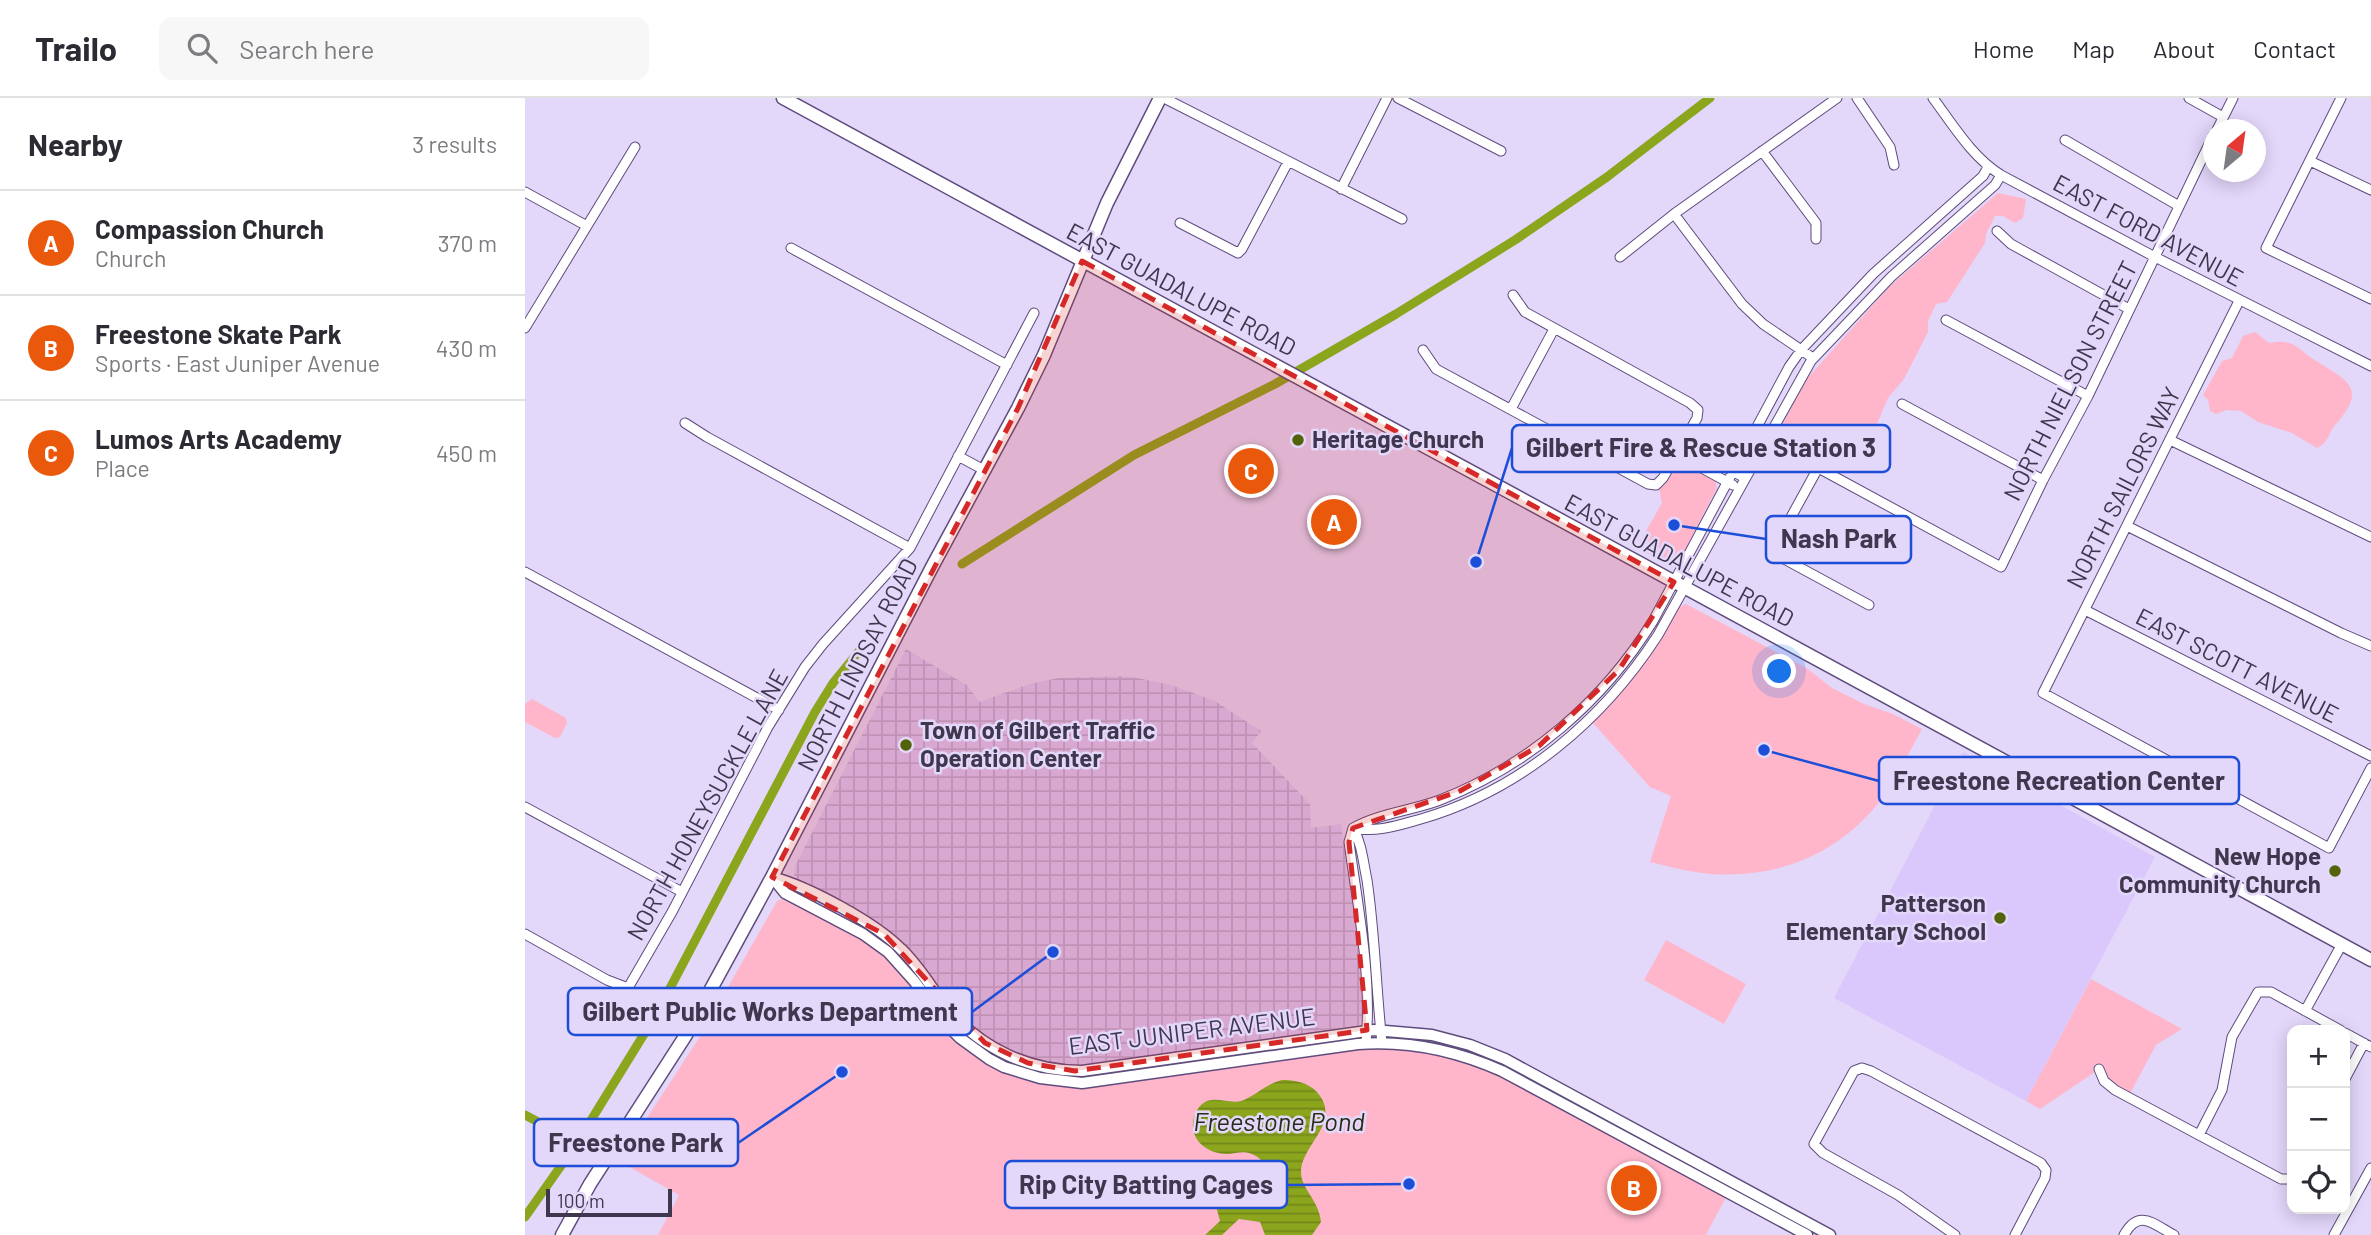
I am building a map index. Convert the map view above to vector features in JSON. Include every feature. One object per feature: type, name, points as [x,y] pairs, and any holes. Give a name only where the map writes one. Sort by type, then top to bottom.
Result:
[{"type":"main road","name":"EAST GUADALUPE ROAD","points":[[783,98],[2371,960]]},
{"type":"main road","name":"NORTH LINDSAY ROAD","points":[[562,1235],[590,1184],[686,1035],[772,877],[1044,355],[1108,203],[1162,98]]},
{"type":"street","points":[[1162,98],[1402,219]]},
{"type":"street","points":[[1341,189],[1387,98]]},
{"type":"street","points":[[1398,98],[1501,151]]},
{"type":"street","points":[[1620,257],[1674,214],[1837,98]]},
{"type":"street","points":[[1857,98],[1890,147],[1894,165]]},
{"type":"street","name":"EAST FORD AVENUE","points":[[1933,98],[1968,145],[1988,167],[2001,176],[2239,301],[2371,366]]},
{"type":"street","points":[[2189,98],[2223,117],[2232,98]]},
{"type":"street","points":[[2341,98],[2266,248],[2371,299]]},
{"type":"street","points":[[2065,140],[2179,206]]},
{"type":"street","points":[[525,328],[635,147]]},
{"type":"street","points":[[1762,151],[1816,223],[1817,239]]},
{"type":"street","name":"NORTH NIELSON STREET","points":[[1818,468],[2001,567],[2088,396],[2203,158]]},
{"type":"street","points":[[2310,161],[2371,190]]},
{"type":"street","points":[[1180,223],[1238,253],[1288,162]]},
{"type":"street","points":[[1353,828],[1369,831],[1431,816],[1482,795],[1539,761],[1573,735],[1619,689],[1655,640],[1733,472],[1801,350],[1873,274],[1983,176],[1988,167]]},
{"type":"street","points":[[1680,585],[1739,489],[1813,358],[1891,277],[1995,185],[2001,176]]},
{"type":"street","points":[[525,192],[587,226]]},
{"type":"street","points":[[1674,214],[1742,304],[1763,324],[1813,358]]},
{"type":"street","points":[[1997,231],[2011,244],[2129,309]]},
{"type":"street","points":[[792,248],[1007,365]]},
{"type":"street","points":[[1423,350],[1436,369],[1648,484],[1656,485],[1663,478],[1697,418],[1698,410],[1690,403],[1525,312],[1513,295]]},
{"type":"street","name":"NORTH SAILORS WAY","points":[[2239,301],[2043,693],[2329,848],[2371,768]]},
{"type":"street","name":"NORTH HONEYSUCKLE LANE","points":[[617,999],[628,988],[682,892],[768,727],[805,667],[910,548],[1034,313]]},
{"type":"street","points":[[1946,320],[2088,396]]},
{"type":"street","points":[[1511,409],[1554,329]]},
{"type":"street","points":[[1902,404],[2043,480]]},
{"type":"street","points":[[685,423],[910,548]]},
{"type":"street","points":[[1754,433],[1818,468],[1779,539],[1777,551],[1786,560],[1868,605]]},
{"type":"street","points":[[2170,440],[2371,537]]},
{"type":"street","points":[[1682,443],[1745,478]]},
{"type":"street","points":[[1676,454],[1739,489]]},
{"type":"street","points":[[958,456],[984,470]]},
{"type":"street","points":[[2127,526],[2371,646]]},
{"type":"street","points":[[525,572],[779,710]]},
{"type":"street","name":"EAST SCOTT AVENUE","points":[[2085,610],[2371,756]]},
{"type":"street","points":[[525,807],[682,892]]},
{"type":"street","points":[[1353,828],[1361,842],[1368,890],[1375,942],[1382,1042]]},
{"type":"street","points":[[1353,828],[1349,842],[1363,953],[1366,1043]]},
{"type":"street","name":"EAST JUNIPER AVENUE","points":[[772,877],[791,882],[884,934],[915,963],[946,1006],[970,1032],[1000,1053],[1028,1063],[1061,1070],[1092,1070],[1367,1030],[1432,1035],[1488,1052],[1807,1235]]},
{"type":"street","name":"EAST JUNIPER AVENUE","points":[[772,877],[785,893],[863,934],[883,948],[900,964],[937,1013],[960,1038],[989,1059],[1021,1073],[1057,1081],[1094,1082],[1366,1043],[1424,1045],[1493,1067],[1731,1189],[1830,1235]]},
{"type":"street","points":[[525,934],[628,988]]},
{"type":"street","points":[[2305,1011],[2341,944]]},
{"type":"street","points":[[2199,1135],[2222,1090],[2232,1037],[2253,997],[2260,991],[2271,992],[2332,1025]]},
{"type":"street","points":[[2350,1035],[2368,1045],[2350,1072]]},
{"type":"street","points":[[1955,1235],[1898,1195],[1823,1153],[1814,1144],[1849,1077],[1858,1069],[1871,1071],[2037,1161],[2046,1170],[2044,1182],[2015,1235]]},
{"type":"street","points":[[2099,1069],[2104,1081],[2115,1090],[2281,1179],[2287,1180]]},
{"type":"street","points":[[2334,1235],[2371,1168]]},
{"type":"street","points":[[2124,1235],[2136,1219],[2144,1219],[2174,1235]]},
{"type":"highlighted area","points":[[1082,261],[1674,582],[1619,670],[1539,746],[1460,791],[1353,828],[1349,842],[1367,1030],[1075,1071],[1028,1063],[985,1043],[884,934],[772,877],[1018,408]]},
{"type":"shaded area","points":[[1998,193],[2026,199],[2023,218],[2015,223],[2003,216],[1995,216],[1986,234],[1985,243],[1947,302],[1936,304],[1928,321],[1928,332],[1904,379],[1888,398],[1873,433],[1859,431],[1843,449],[1835,466],[1786,442],[1780,430],[1805,381],[1889,287]]},
{"type":"shaded area","points":[[2255,332],[2269,343],[2286,342],[2296,346],[2350,386],[2351,401],[2346,411],[2324,443],[2317,448],[2292,433],[2258,422],[2241,411],[2227,410],[2216,414],[2210,411],[2208,400],[2203,395],[2222,361],[2232,358],[2243,336]]},
{"type":"shaded area","points":[[1685,463],[1715,479],[1717,488],[1681,557],[1676,561],[1665,562],[1637,547],[1662,503],[1659,488]]},
{"type":"shaded area","points":[[1686,604],[1808,669],[1832,688],[1922,729],[1888,790],[1871,812],[1830,846],[1783,867],[1757,873],[1702,873],[1650,862],[1671,796],[1650,787],[1593,723],[1640,666],[1676,611]]},
{"type":"shaded area","points":[[906,649],[968,686],[979,702],[1030,684],[1058,678],[1127,676],[1171,685],[1215,701],[1261,731],[1252,743],[1310,804],[1311,828],[1341,824],[1356,926],[1363,1016],[1359,1025],[1092,1065],[1070,1066],[1027,1058],[980,1035],[960,1016],[927,970],[907,948],[829,896],[799,881],[794,875],[795,866]]},
{"type":"shaded area","points":[[532,699],[566,718],[567,723],[560,737],[555,738],[525,722],[525,704]]},
{"type":"shaded area","name":"Patterson Elementary School","points":[[1963,752],[2155,857],[2026,1101],[1834,998]]},
{"type":"shaded area","points":[[783,899],[858,936],[880,950],[904,974],[941,1025],[956,1040],[1040,1082],[1063,1086],[1091,1086],[1350,1049],[1399,1047],[1425,1050],[1480,1066],[1726,1197],[1706,1235],[658,1235],[679,1195],[619,1161],[699,1038],[777,901]]},
{"type":"shaded area","points":[[1666,940],[1746,984],[1724,1024],[1644,980]]},
{"type":"shaded area","points":[[2091,979],[2182,1029],[2156,1045],[2128,1097],[2109,1086],[2098,1070],[2040,1109],[2026,1101]]},
{"type":"water","name":"Freestone Pond","points":[[1282,1080],[1309,1086],[1324,1103],[1323,1123],[1307,1152],[1301,1172],[1321,1222],[1312,1235],[1265,1235],[1260,1222],[1239,1219],[1222,1235],[1205,1235],[1220,1221],[1216,1206],[1222,1196],[1258,1194],[1268,1177],[1265,1165],[1256,1156],[1246,1152],[1214,1152],[1203,1146],[1193,1129],[1196,1113],[1207,1101],[1240,1101]]},
{"type":"waterway","points":[[962,564],[1134,455],[1275,384],[1396,314],[1515,240],[1607,177],[1710,98]]},
{"type":"waterway","points":[[525,1217],[577,1143],[657,1013],[815,712],[833,683],[860,650]]},
{"type":"waterway","points":[[525,1115],[577,1143]]},
{"type":"place","name":"Heritage Church","points":[[1298,440]]},
{"type":"place","name":"Lumos Arts Academy","points":[[1251,471]]},
{"type":"place","name":"Compassion Church","points":[[1334,522]]},
{"type":"place","name":"Nash Park","points":[[1674,525]]},
{"type":"place","name":"Gilbert Fire & Rescue Station 3","points":[[1476,562]]},
{"type":"place","name":"Town of Gilbert Traffic Operation Center","points":[[906,745]]},
{"type":"place","name":"Freestone Recreation Center","points":[[1764,750]]},
{"type":"place","name":"New Hope Community Church","points":[[2335,871]]},
{"type":"place","name":"Patterson Elementary School","points":[[2000,918]]},
{"type":"place","name":"Gilbert Public Works Department","points":[[1053,952]]},
{"type":"place","name":"Freestone Park","points":[[842,1072]]},
{"type":"place","name":"Rip City Batting Cages","points":[[1409,1184]]},
{"type":"place","name":"Freestone Skate Park","points":[[1634,1188]]}]
